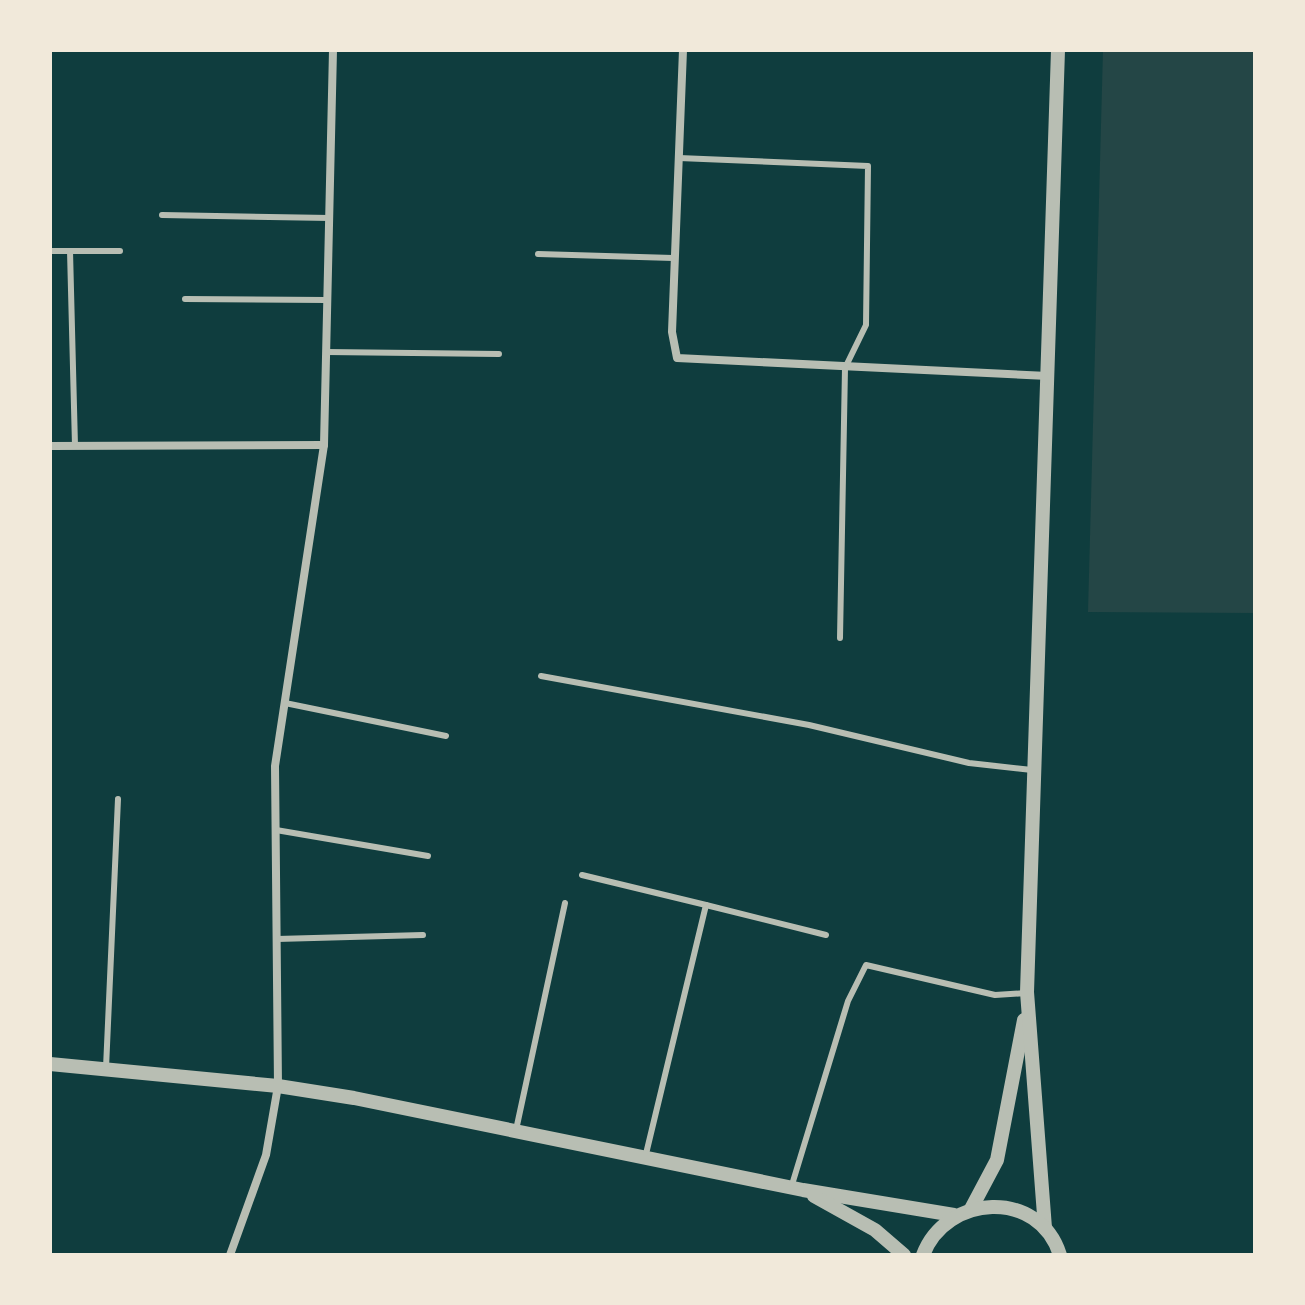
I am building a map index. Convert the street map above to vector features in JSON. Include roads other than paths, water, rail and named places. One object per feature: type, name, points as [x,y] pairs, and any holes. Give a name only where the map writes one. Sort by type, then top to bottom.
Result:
[{"type":"street","points":[[230,1255],[266,1155],[278,1086],[275,766],[324,445],[333,50]]},
{"type":"street","points":[[683,50],[673,258],[672,332],[677,358],[1049,376]]},
{"type":"street","points":[[1045,1228],[1027,996],[1058,50]]},
{"type":"street","points":[[50,446],[324,445]]},
{"type":"street","points":[[971,1209],[997,1160],[1027,996]]},
{"type":"street","points":[[50,1064],[278,1086],[354,1098],[797,1189],[954,1215]]},
{"type":"street","points":[[797,1189],[875,1230],[904,1255]]},
{"type":"street","points":[[923,1255],[936,1231],[954,1215],[971,1209],[1003,1206],[1026,1214],[1045,1228],[1060,1255]]},
{"type":"lane","points":[[679,158],[868,166],[866,325],[845,368],[840,638]]},
{"type":"lane","points":[[162,215],[330,218]]},
{"type":"lane","points":[[50,251],[120,251]]},
{"type":"lane","points":[[70,251],[75,446]]},
{"type":"lane","points":[[538,254],[673,258]]},
{"type":"lane","points":[[185,299],[326,300]]},
{"type":"lane","points":[[327,352],[499,354]]},
{"type":"lane","points":[[541,676],[809,725],[969,763],[1035,770]]},
{"type":"lane","points":[[285,703],[446,736]]},
{"type":"lane","points":[[106,1068],[118,799]]},
{"type":"lane","points":[[276,830],[428,856]]},
{"type":"lane","points":[[582,875],[826,935]]},
{"type":"lane","points":[[515,1132],[565,903]]},
{"type":"lane","points":[[645,1158],[706,905]]},
{"type":"lane","points":[[277,939],[423,935]]},
{"type":"lane","points":[[797,1189],[848,1001],[866,965],[995,995],[1027,996]]}]
